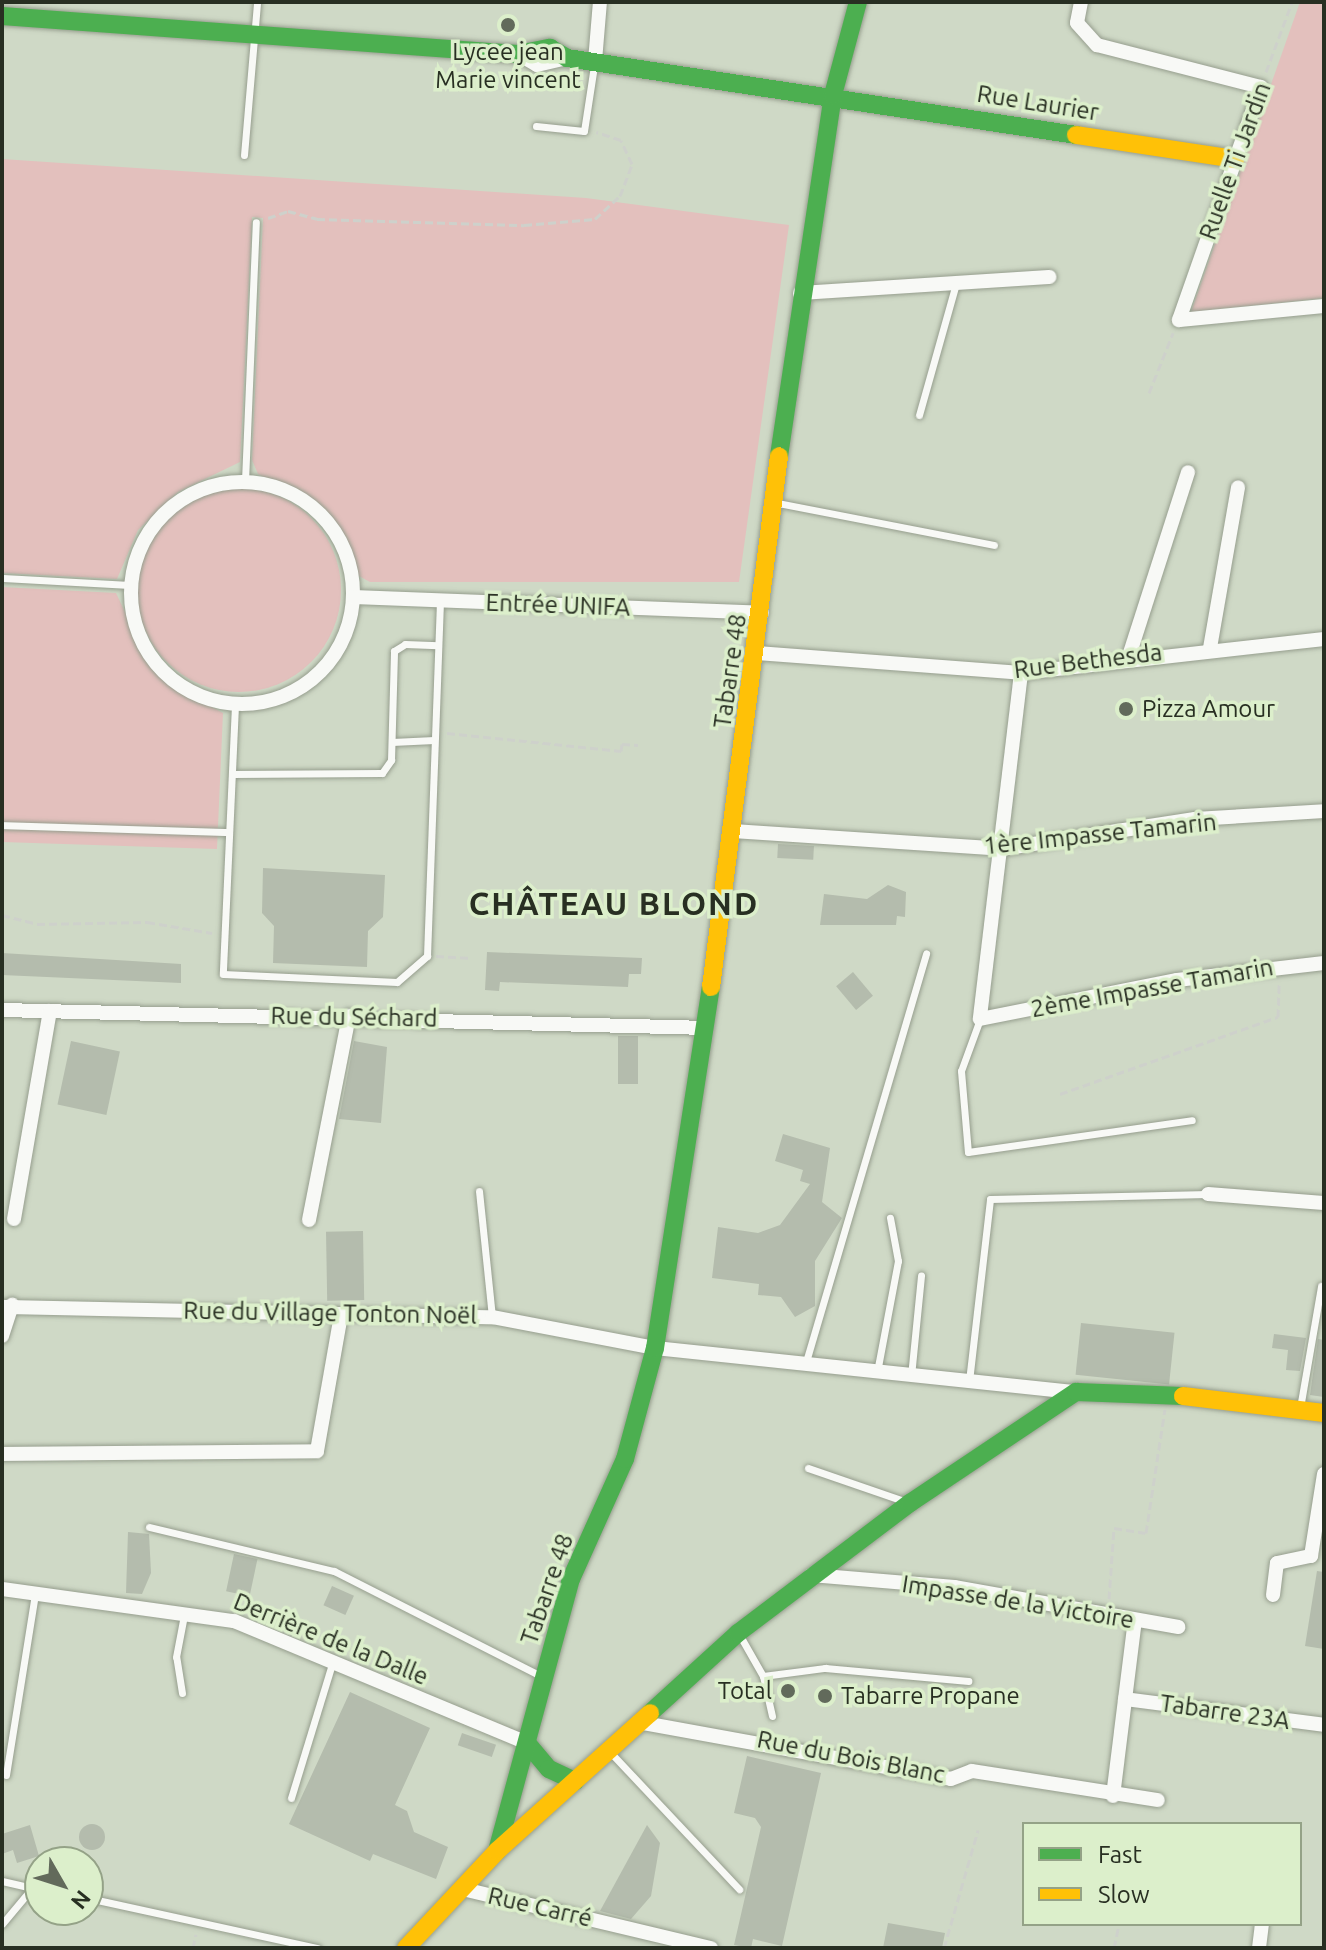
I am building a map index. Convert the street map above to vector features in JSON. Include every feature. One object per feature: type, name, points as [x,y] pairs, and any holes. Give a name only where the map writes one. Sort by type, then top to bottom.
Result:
[{"type":"street","points":[[595,61],[600,2]]},
{"type":"street","name":"Tabarre 48","points":[[497,1851],[571,1579],[625,1459],[655,1348],[706,1028],[778,503],[800,293],[833,95],[858,2]]},
{"type":"street","points":[[1081,2],[1077,23],[1097,45],[1261,87]]},
{"type":"street","name":"Rue Laurier","points":[[2,16],[258,32],[518,54],[550,48],[567,58],[833,95],[1235,159]]},
{"type":"street","name":"Ruelle Ti Jardin","points":[[1179,320],[1261,87]]},
{"type":"street","points":[[800,293],[1049,277]]},
{"type":"street","points":[[1179,320],[1324,306]]},
{"type":"street","points":[[1129,656],[1188,472]]},
{"type":"street","points":[[245,481],[280,488],[327,522],[350,562],[354,597],[341,643],[303,687],[235,705],[200,698],[162,671],[133,620],[131,585],[139,552],[173,507],[212,486],[245,481]]},
{"type":"street","points":[[1210,648],[1238,487]]},
{"type":"street","name":"Entrée UNIFA","points":[[354,597],[762,613]]},
{"type":"street","name":"Rue Bethesda","points":[[757,653],[1021,673],[1129,656],[1324,639]]},
{"type":"street","points":[[980,1019],[1021,673]]},
{"type":"street","name":"1ère Impasse Tamarin","points":[[733,831],[1001,849],[1195,819],[1324,811]]},
{"type":"street","name":"2ème Impasse Tamarin","points":[[980,1019],[1279,964],[1324,963]]},
{"type":"street","name":"Rue du Séchard","points":[[2,1010],[349,1016],[706,1028]]},
{"type":"street","points":[[14,1219],[50,1011]]},
{"type":"street","points":[[309,1220],[349,1016]]},
{"type":"street","points":[[1208,1194],[1324,1203]]},
{"type":"street","points":[[2,1336],[7,1306]]},
{"type":"street","name":"Rue du Village Tonton Noël","points":[[7,1306],[492,1317],[655,1348]]},
{"type":"street","points":[[2,1454],[317,1451],[341,1315]]},
{"type":"street","points":[[655,1348],[911,1376],[1076,1392],[1167,1395],[1324,1413]]},
{"type":"street","points":[[406,1948],[497,1851],[738,1633],[810,1575],[910,1503],[1076,1392]]},
{"type":"street","points":[[1273,1595],[1278,1561],[1311,1556],[1324,1474]]},
{"type":"street","name":"Impasse de la Victoire","points":[[810,1575],[954,1587],[1178,1627]]},
{"type":"street","name":"Derrière de la Dalle","points":[[2,1589],[36,1591],[234,1621],[527,1743],[549,1769],[575,1781]]},
{"type":"street","points":[[1113,1796],[1135,1620]]},
{"type":"street","name":"Tabarre 23A","points":[[1125,1699],[1324,1725]]},
{"type":"street","name":"Rue du Bois Blanc","points":[[638,1722],[941,1777],[972,1771],[1113,1796],[1158,1800]]},
{"type":"street","name":"Rue Carré","points":[[463,1889],[711,1948]]},
{"type":"street","points":[[1259,1948],[1262,1926]]},
{"type":"lane","points":[[244,155],[258,32],[257,2]]},
{"type":"lane","points":[[536,126],[584,131],[595,61]]},
{"type":"lane","points":[[245,481],[256,222]]},
{"type":"lane","points":[[919,415],[956,283]]},
{"type":"lane","points":[[778,503],[994,545]]},
{"type":"lane","points":[[2,578],[131,585]]},
{"type":"lane","points":[[235,705],[223,974],[397,982],[427,956],[440,601]]},
{"type":"lane","points":[[232,774],[373,776],[388,767],[392,742],[394,651],[405,644],[438,645]]},
{"type":"lane","points":[[392,742],[435,736]]},
{"type":"lane","points":[[2,825],[229,832]]},
{"type":"lane","points":[[805,1365],[926,953]]},
{"type":"lane","points":[[980,1019],[961,1071],[968,1152],[1192,1120]]},
{"type":"lane","points":[[479,1191],[492,1317]]},
{"type":"lane","points":[[969,1381],[990,1199],[1208,1194]]},
{"type":"lane","points":[[877,1372],[898,1261],[890,1218]]},
{"type":"lane","points":[[911,1376],[921,1275]]},
{"type":"lane","points":[[1300,1410],[1321,1286]]},
{"type":"lane","points":[[808,1468],[910,1503]]},
{"type":"lane","points":[[149,1527],[334,1571],[542,1677]]},
{"type":"lane","points":[[6,1775],[36,1591]]},
{"type":"lane","points":[[182,1693],[176,1657],[184,1615]]},
{"type":"lane","points":[[738,1633],[763,1676],[772,1716]]},
{"type":"lane","points":[[291,1798],[332,1664]]},
{"type":"lane","points":[[763,1676],[825,1668],[968,1681]]},
{"type":"lane","points":[[607,1750],[739,1889]]},
{"type":"lane","points":[[2,1881],[24,1886]]},
{"type":"lane","points":[[2,1924],[24,1901]]},
{"type":"lane","points":[[104,1902],[318,1948]]},
{"type":"path","name":"Ruelle Ti Jardin","points":[[1261,87],[1292,2]]},
{"type":"path","points":[[256,222],[288,211],[524,225],[595,219],[620,196],[632,164],[621,140],[584,131]]},
{"type":"path","points":[[1149,393],[1179,320]]},
{"type":"path","points":[[435,736],[621,751],[622,744],[638,745]]},
{"type":"path","points":[[2,915],[37,924],[147,922],[225,935]]},
{"type":"path","points":[[427,956],[472,958]]},
{"type":"path","points":[[1060,1094],[1278,1017],[1279,964]]},
{"type":"path","points":[[1108,1615],[1114,1528],[1146,1533],[1167,1395]]},
{"type":"path","points":[[944,1948],[978,1830]]},
{"type":"path","points":[[193,1948],[199,1923]]},
{"type":"path","points":[[1114,1948],[1119,1926]]},
{"type":"shaded area","points":[[1300,2],[1324,2],[1324,298],[1191,312]]},
{"type":"shaded area","points":[[2,159],[586,198],[789,225],[739,582],[370,582],[357,575],[341,529],[311,502],[258,474],[252,460],[263,218],[252,217],[240,462],[178,492],[138,530],[117,579],[2,573]]},
{"type":"shaded area","points":[[239,488],[278,496],[296,505],[311,518],[324,533],[333,551],[341,590],[333,629],[324,647],[311,662],[296,675],[278,684],[239,692],[200,684],[182,675],[167,662],[154,647],[145,629],[137,590],[145,551],[154,533],[167,518],[182,505],[200,496]]},
{"type":"shaded area","points":[[2,587],[116,593],[140,644],[173,686],[223,713],[217,849],[2,842]]},
{"type":"building","points":[[778,844],[814,846],[813,860],[777,858]]},
{"type":"building","points":[[263,868],[385,875],[383,917],[368,931],[367,967],[273,963],[274,926],[262,913]]},
{"type":"building","points":[[888,885],[906,892],[905,917],[897,916],[896,925],[820,925],[824,894],[867,899]]},
{"type":"building","points":[[487,952],[642,958],[641,974],[629,974],[628,987],[500,982],[499,991],[485,990]]},
{"type":"building","points":[[2,953],[181,964],[181,983],[2,975]]},
{"type":"building","points":[[853,972],[873,996],[856,1010],[836,986]]},
{"type":"building","points":[[618,1036],[638,1036],[638,1084],[618,1084]]},
{"type":"building","points":[[71,1041],[120,1051],[106,1115],[57,1105]]},
{"type":"building","points":[[354,1041],[387,1047],[381,1123],[339,1119]]},
{"type":"building","points":[[783,1134],[830,1148],[822,1202],[842,1218],[815,1261],[815,1306],[795,1317],[781,1297],[758,1295],[759,1284],[712,1278],[718,1227],[758,1233],[780,1225],[810,1184],[800,1181],[803,1170],[775,1161]]},
{"type":"building","points":[[363,1231],[364,1300],[327,1301],[326,1232]]},
{"type":"building","points":[[1081,1323],[1174,1333],[1169,1385],[1076,1375]]},
{"type":"building","points":[[1274,1334],[1306,1338],[1300,1371],[1286,1370],[1288,1350],[1272,1348]]},
{"type":"building","points":[[1318,1339],[1324,1340],[1324,1397],[1310,1395]]},
{"type":"building","points":[[128,1532],[149,1534],[151,1573],[142,1594],[126,1593]]},
{"type":"building","points":[[234,1554],[257,1559],[250,1596],[226,1591]]},
{"type":"building","points":[[1317,1571],[1324,1572],[1324,1649],[1305,1646]]},
{"type":"building","points":[[332,1586],[354,1596],[345,1615],[323,1605]]},
{"type":"building","points":[[350,1692],[430,1728],[395,1805],[407,1811],[414,1832],[448,1847],[436,1879],[373,1854],[370,1861],[289,1824]]},
{"type":"building","points":[[462,1733],[496,1745],[492,1757],[458,1745]]},
{"type":"building","points":[[747,1756],[821,1773],[782,1946],[753,1939],[751,1948],[734,1945],[761,1827],[755,1818],[734,1813]]},
{"type":"building","points":[[30,1825],[36,1846],[24,1846],[24,1861],[17,1863],[13,1850],[2,1854],[2,1834]]},
{"type":"building","points":[[87,1825],[97,1825],[104,1832],[101,1846],[83,1846],[80,1842],[80,1832]]},
{"type":"building","points":[[647,1825],[660,1843],[651,1896],[631,1919],[600,1911]]},
{"type":"building","points":[[888,1923],[945,1933],[942,1948],[883,1948]]},
{"type":"traffic: fast","points":[[779,456],[833,95],[858,2]]},
{"type":"traffic: fast","points":[[2,16],[518,54],[550,48],[567,58],[1076,135]]},
{"type":"traffic: fast","points":[[497,1851],[571,1579],[625,1459],[655,1348],[711,987]]},
{"type":"traffic: fast","points":[[650,1713],[738,1633],[910,1503],[1076,1392],[1183,1396]]},
{"type":"traffic: fast","points":[[527,1743],[549,1769],[575,1781]]},
{"type":"traffic: slow","points":[[1076,135],[1235,159]]},
{"type":"traffic: slow","points":[[711,987],[779,456]]},
{"type":"traffic: slow","points":[[1183,1396],[1324,1413]]},
{"type":"traffic: slow","points":[[406,1948],[497,1851],[650,1713]]},
{"type":"place","name":"Lycee jean Marie vincent","points":[[508,25]]},
{"type":"place","name":"Pizza Amour","points":[[1126,709]]},
{"type":"place","name":"Total","points":[[788,1691]]},
{"type":"place","name":"Tabarre Propane","points":[[825,1696]]},
{"type":"district","name":"CHÂTEAU BLOND","points":[[614,903]]}]
